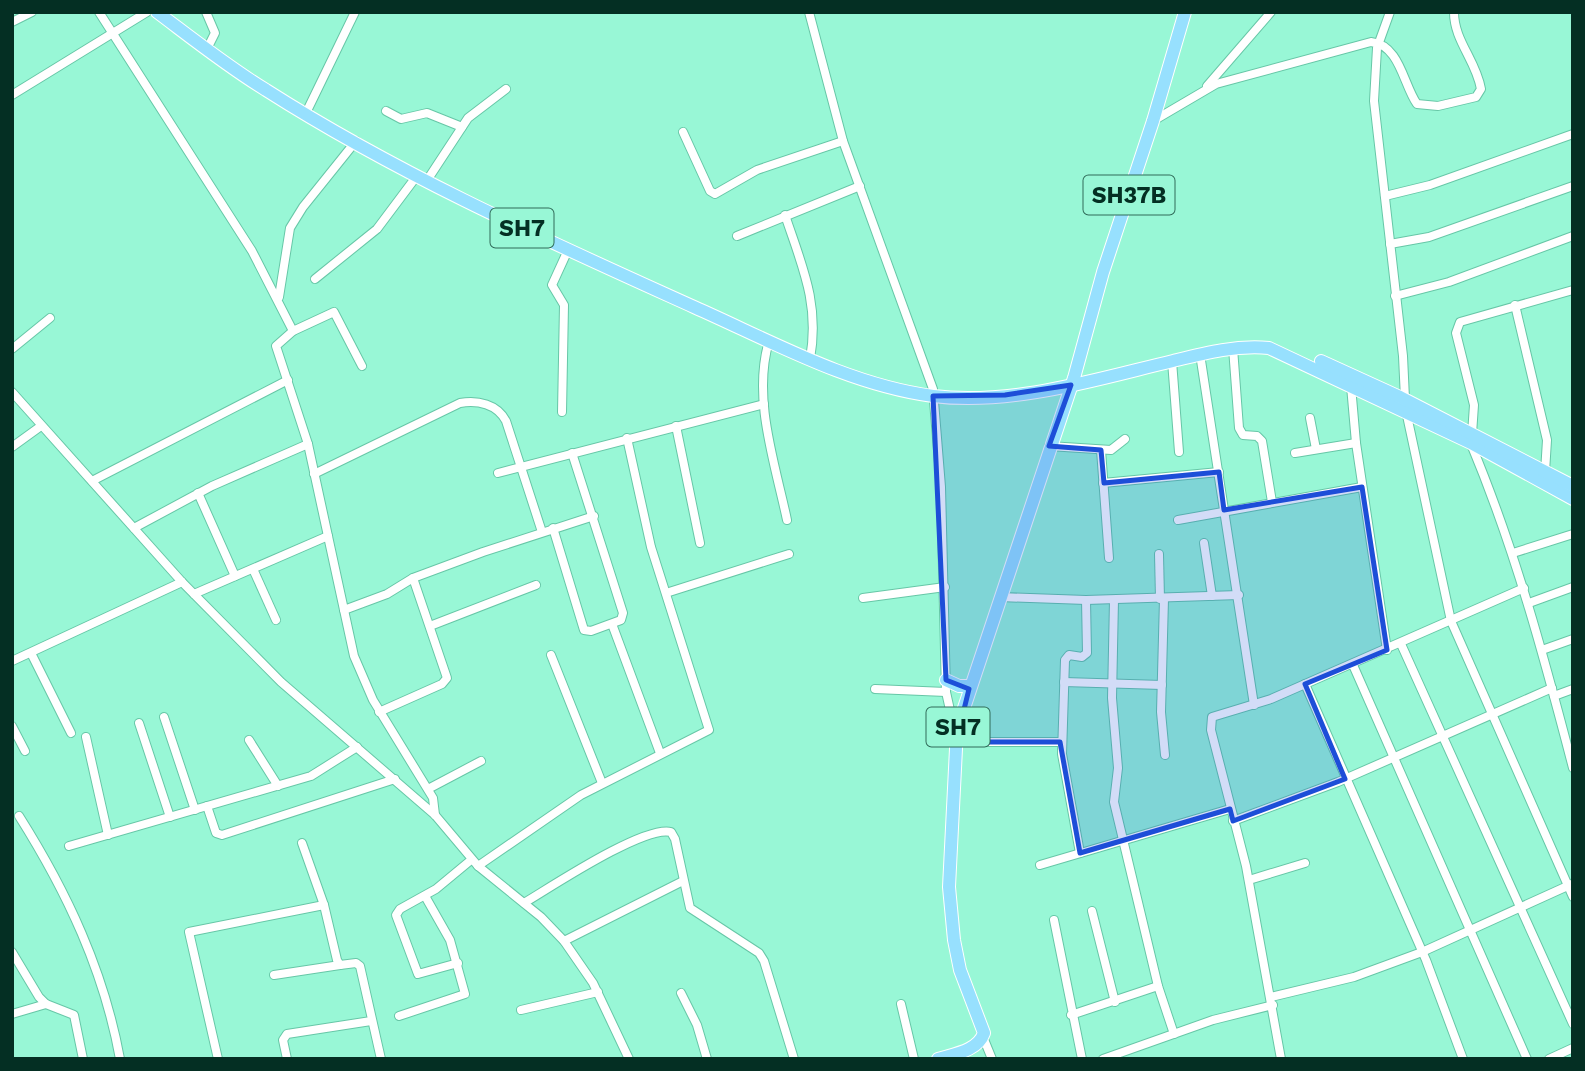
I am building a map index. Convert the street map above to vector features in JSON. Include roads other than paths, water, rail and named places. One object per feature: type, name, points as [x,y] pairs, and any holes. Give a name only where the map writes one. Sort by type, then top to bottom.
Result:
[{"type":"main road","name":"SH7","points":[[157,12],[263,89],[421,179],[568,250],[810,359],[844,372],[914,391],[933,393],[1073,381],[970,686],[956,742],[949,877],[954,940],[960,970],[979,1017],[983,1037]]},
{"type":"main road","name":"SH37B","points":[[1073,381],[1103,272],[1153,121],[1185,12]]},
{"type":"main road","points":[[1073,381],[1154,357],[1249,339],[1297,351],[1471,439],[1573,499]]},
{"type":"main road","points":[[1073,381],[1233,348],[1269,348],[1405,405]]},
{"type":"main road","points":[[1471,439],[1573,486]]},
{"type":"main road","points":[[946,686],[970,686]]},
{"type":"main road","points":[[938,1059],[974,1047],[983,1037]]},
{"type":"street","points":[[12,22],[32,12]]},
{"type":"street","points":[[99,12],[253,251],[293,331]]},
{"type":"street","points":[[12,95],[147,12]]},
{"type":"street","points":[[206,12],[215,33],[207,50]]},
{"type":"street","points":[[306,113],[355,12]]},
{"type":"street","points":[[809,12],[843,141],[933,393],[945,587],[946,686],[950,710],[960,720]]},
{"type":"street","points":[[1203,91],[1271,12]]},
{"type":"street","points":[[1390,12],[1374,69],[1374,101],[1404,356],[1405,405],[1451,621],[1491,716],[1570,885],[1573,897]]},
{"type":"street","points":[[1381,43],[1397,62],[1417,104],[1438,106],[1476,97],[1481,89],[1476,67],[1456,34],[1454,12]]},
{"type":"street","points":[[1153,121],[1203,91],[1261,70],[1355,45],[1381,43]]},
{"type":"street","points":[[315,279],[377,229],[475,111],[506,89]]},
{"type":"street","points":[[386,111],[401,120],[428,113],[461,127]]},
{"type":"street","points":[[684,132],[710,191],[715,194],[757,170],[843,141]]},
{"type":"street","points":[[1385,196],[1420,188],[1573,134]]},
{"type":"street","points":[[278,298],[290,228],[303,207],[355,141]]},
{"type":"street","points":[[737,236],[860,186]]},
{"type":"street","points":[[1390,244],[1429,237],[1573,186]]},
{"type":"street","points":[[785,215],[813,300],[815,323],[810,359]]},
{"type":"street","points":[[1395,296],[1449,282],[1573,236]]},
{"type":"street","points":[[562,412],[564,304],[552,285],[568,250]]},
{"type":"street","points":[[1573,290],[1466,318],[1457,326],[1474,405],[1471,439],[1529,603],[1573,768]]},
{"type":"street","points":[[1515,305],[1547,440],[1545,472]]},
{"type":"street","points":[[362,366],[334,312],[293,331],[275,346],[308,444],[354,656],[379,712],[428,789],[435,804],[435,816]]},
{"type":"street","points":[[12,349],[50,318]]},
{"type":"street","points":[[769,341],[764,362],[764,404],[787,520]]},
{"type":"street","points":[[1233,348],[1239,428],[1243,435],[1257,436],[1262,441],[1272,502]]},
{"type":"street","points":[[1200,354],[1254,705]]},
{"type":"street","points":[[1172,361],[1179,452]]},
{"type":"street","points":[[92,481],[288,380]]},
{"type":"street","points":[[1351,384],[1356,443],[1387,650]]},
{"type":"street","points":[[12,392],[182,582],[281,682],[395,779],[435,816],[475,863],[524,902],[564,942],[598,992],[629,1059]]},
{"type":"street","points":[[314,474],[460,403],[470,401],[488,405],[502,414],[542,532]]},
{"type":"street","points":[[498,473],[764,404]]},
{"type":"street","points":[[1310,418],[1316,449]]},
{"type":"street","points":[[12,447],[41,426]]},
{"type":"street","points":[[676,426],[700,543]]},
{"type":"street","points":[[458,963],[425,975],[416,972],[396,915],[400,909],[425,896],[602,783],[709,730],[648,534],[627,438]]},
{"type":"street","points":[[1049,446],[1101,450],[1117,448],[1125,439]]},
{"type":"street","points":[[1295,453],[1356,443]]},
{"type":"street","points":[[134,528],[198,493],[308,444]]},
{"type":"street","points":[[1101,450],[1109,558]]},
{"type":"street","points":[[553,528],[584,630],[612,624],[623,618],[594,516],[572,453]]},
{"type":"street","points":[[1103,483],[1219,472]]},
{"type":"street","points":[[1178,520],[1362,487]]},
{"type":"street","points":[[198,493],[235,576]]},
{"type":"street","points":[[344,610],[387,594],[413,578],[594,516]]},
{"type":"street","points":[[1513,552],[1573,534]]},
{"type":"street","points":[[194,594],[328,536]]},
{"type":"street","points":[[1204,543],[1212,596]]},
{"type":"street","points":[[666,593],[789,554]]},
{"type":"street","points":[[1158,554],[1162,599],[1165,755]]},
{"type":"street","points":[[253,569],[276,620]]},
{"type":"street","points":[[379,712],[446,681],[447,674],[413,578]]},
{"type":"street","points":[[12,661],[182,582]]},
{"type":"street","points":[[430,626],[536,585]]},
{"type":"street","points":[[863,598],[945,587]]},
{"type":"street","points":[[1529,603],[1573,587]]},
{"type":"street","points":[[1281,1059],[1249,880],[1210,722],[1216,715],[1254,705],[1353,665],[1524,588]]},
{"type":"street","points":[[1000,597],[1114,600],[1239,595]]},
{"type":"street","points":[[1080,853],[1061,742],[1065,657],[1082,657],[1087,653],[1086,600]]},
{"type":"street","points":[[1114,600],[1113,684],[1118,768],[1114,802],[1158,986],[1174,1034]]},
{"type":"street","points":[[612,624],[660,753]]},
{"type":"street","points":[[1542,650],[1573,639]]},
{"type":"street","points":[[1401,644],[1573,1024]]},
{"type":"street","points":[[31,653],[71,733]]},
{"type":"street","points":[[551,655],[602,783]]},
{"type":"street","points":[[1353,665],[1527,1059]]},
{"type":"street","points":[[1065,682],[1162,685]]},
{"type":"street","points":[[1305,684],[1422,952],[1461,1058]]},
{"type":"street","points":[[875,689],[946,686]]},
{"type":"street","points":[[1233,821],[1345,779],[1491,716],[1553,692],[1573,689]]},
{"type":"street","points":[[164,717],[195,810]]},
{"type":"street","points":[[139,723],[170,817]]},
{"type":"street","points":[[12,726],[25,751]]},
{"type":"street","points":[[86,737],[108,835]]},
{"type":"street","points":[[249,740],[278,786]]},
{"type":"street","points":[[956,742],[1061,742]]},
{"type":"street","points":[[69,846],[320,772],[357,747]]},
{"type":"street","points":[[428,789],[481,761]]},
{"type":"street","points":[[207,806],[216,833],[222,835],[395,779]]},
{"type":"street","points":[[1040,865],[1230,809]]},
{"type":"street","points":[[19,816],[57,877],[77,919],[110,1009],[120,1059]]},
{"type":"street","points":[[524,902],[619,848],[662,830],[671,832],[675,839],[690,908],[759,953],[764,961],[794,1059]]},
{"type":"street","points":[[302,843],[324,905],[340,965]]},
{"type":"street","points":[[1249,880],[1305,863]]},
{"type":"street","points":[[564,942],[683,881]]},
{"type":"street","points":[[1103,1059],[1422,952],[1570,885]]},
{"type":"street","points":[[399,1016],[465,994],[458,963],[444,926],[425,896]]},
{"type":"street","points":[[218,1059],[189,932],[324,905]]},
{"type":"street","points":[[1092,911],[1115,1002]]},
{"type":"street","points":[[1054,920],[1071,1014],[1083,1059]]},
{"type":"street","points":[[12,952],[46,1004],[74,1015],[83,1059]]},
{"type":"street","points":[[274,975],[356,963],[360,966],[380,1059]]},
{"type":"street","points":[[1071,1014],[1158,986]]},
{"type":"street","points":[[521,1010],[598,992]]},
{"type":"street","points":[[681,993],[697,1025],[707,1059]]},
{"type":"street","points":[[12,1014],[46,1004]]},
{"type":"street","points":[[901,1004],[914,1059]]},
{"type":"street","points":[[287,1059],[284,1040],[287,1034],[371,1021]]},
{"type":"street","points":[[983,1037],[992,1059]]},
{"type":"street","points":[[1549,1059],[1573,1048]]}]
